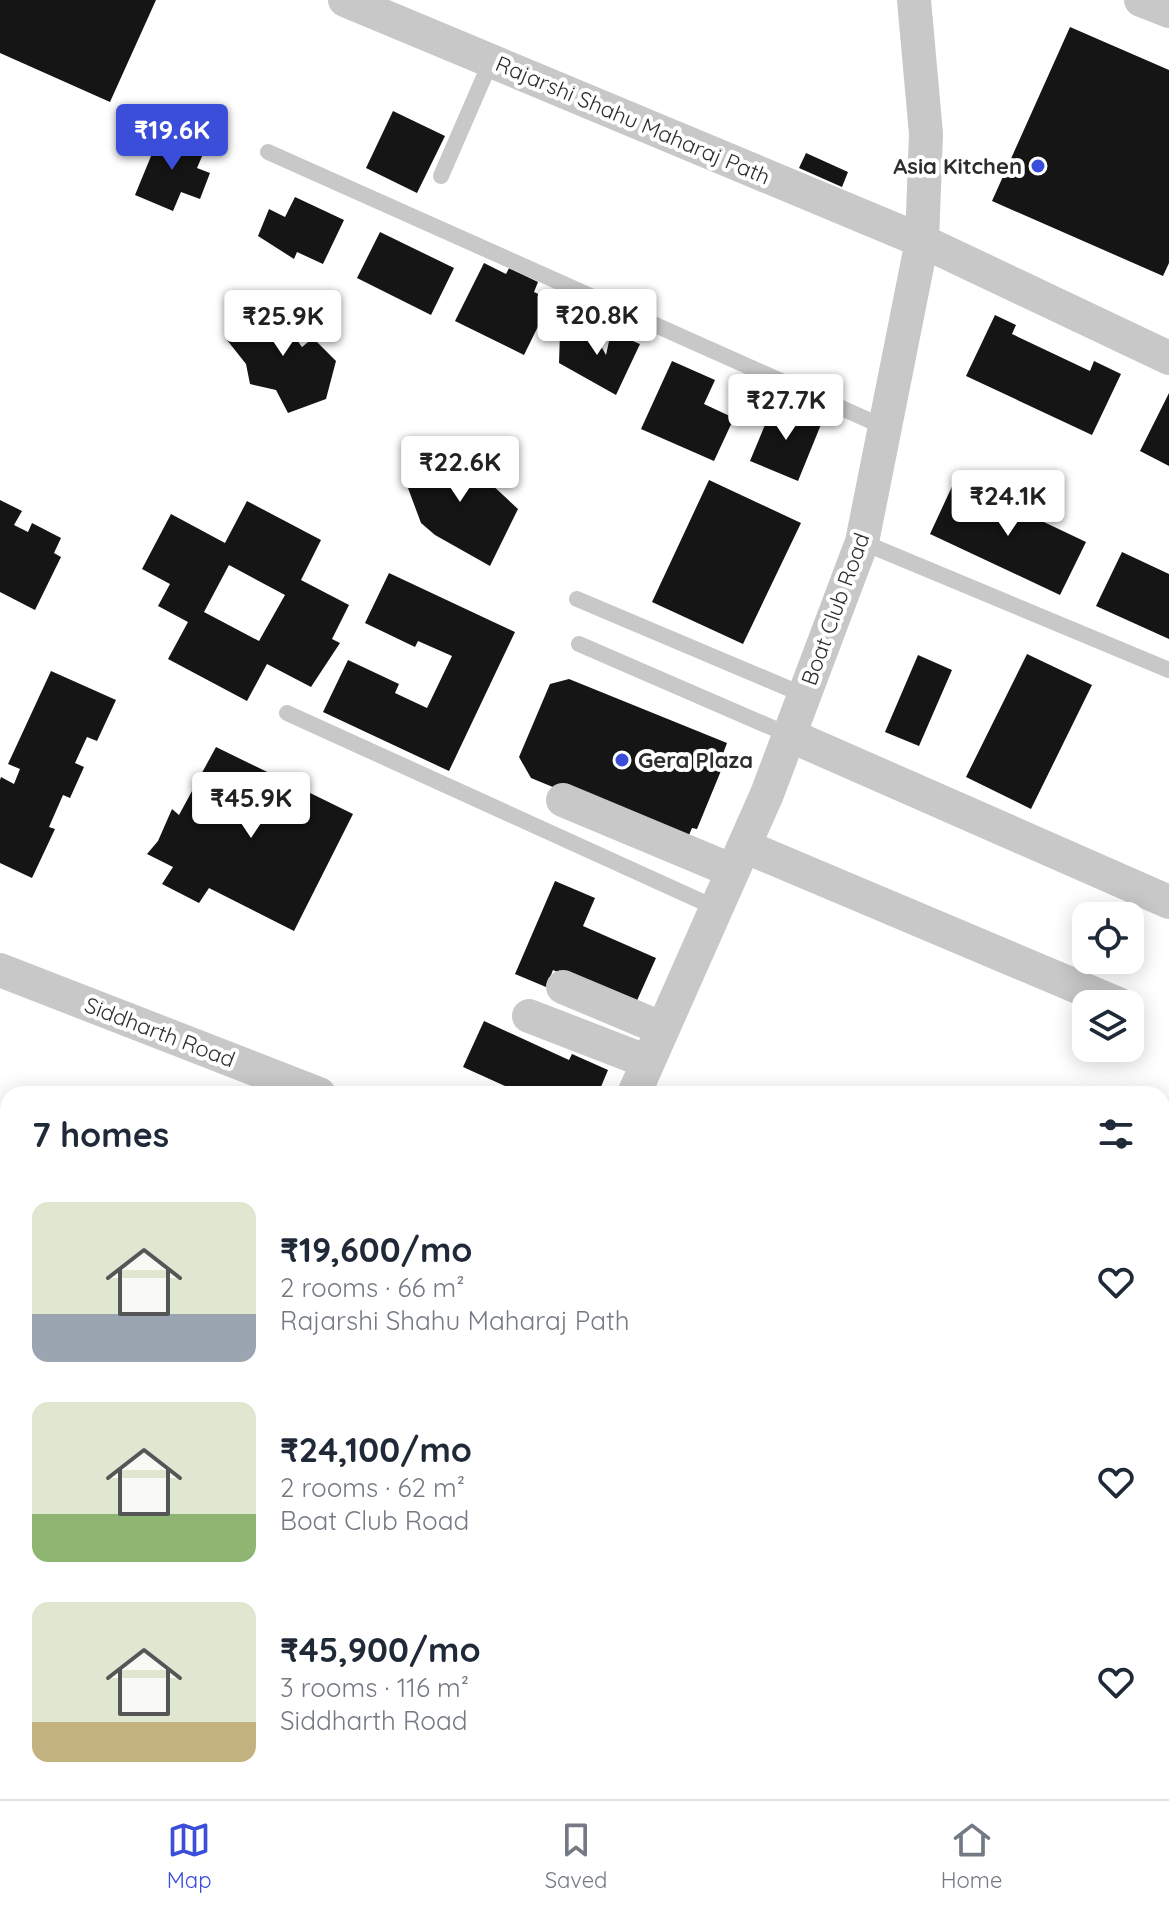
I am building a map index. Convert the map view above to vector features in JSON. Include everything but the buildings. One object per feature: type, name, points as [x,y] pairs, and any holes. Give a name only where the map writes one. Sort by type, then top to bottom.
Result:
[{"type":"street","name":"Rajarshi Shahu Maharaj Path","points":[[345,0],[922,241],[1169,358]]},
{"type":"street","name":"Boat Club Road","points":[[638,1086],[789,735],[862,542],[922,241],[926,134],[914,0]]},
{"type":"street","points":[[1141,0],[1169,11]]},
{"type":"street","points":[[789,735],[1169,902]]},
{"type":"street","points":[[563,800],[738,858],[1080,990]]},
{"type":"street","name":"Siddharth Road","points":[[0,970],[298,1086]]},
{"type":"street","points":[[563,987],[663,1029]]},
{"type":"street","points":[[529,1016],[648,1062]]},
{"type":"lane","points":[[441,176],[491,61]]},
{"type":"lane","points":[[268,152],[884,427]]},
{"type":"lane","points":[[862,542],[1169,670]]},
{"type":"lane","points":[[577,599],[804,695]]},
{"type":"lane","points":[[579,644],[789,735]]},
{"type":"lane","points":[[287,713],[716,908]]},
{"type":"place","name":"Asia Kitchen","points":[[1038,166]]},
{"type":"place","name":"Gera Plaza","points":[[622,760]]}]
